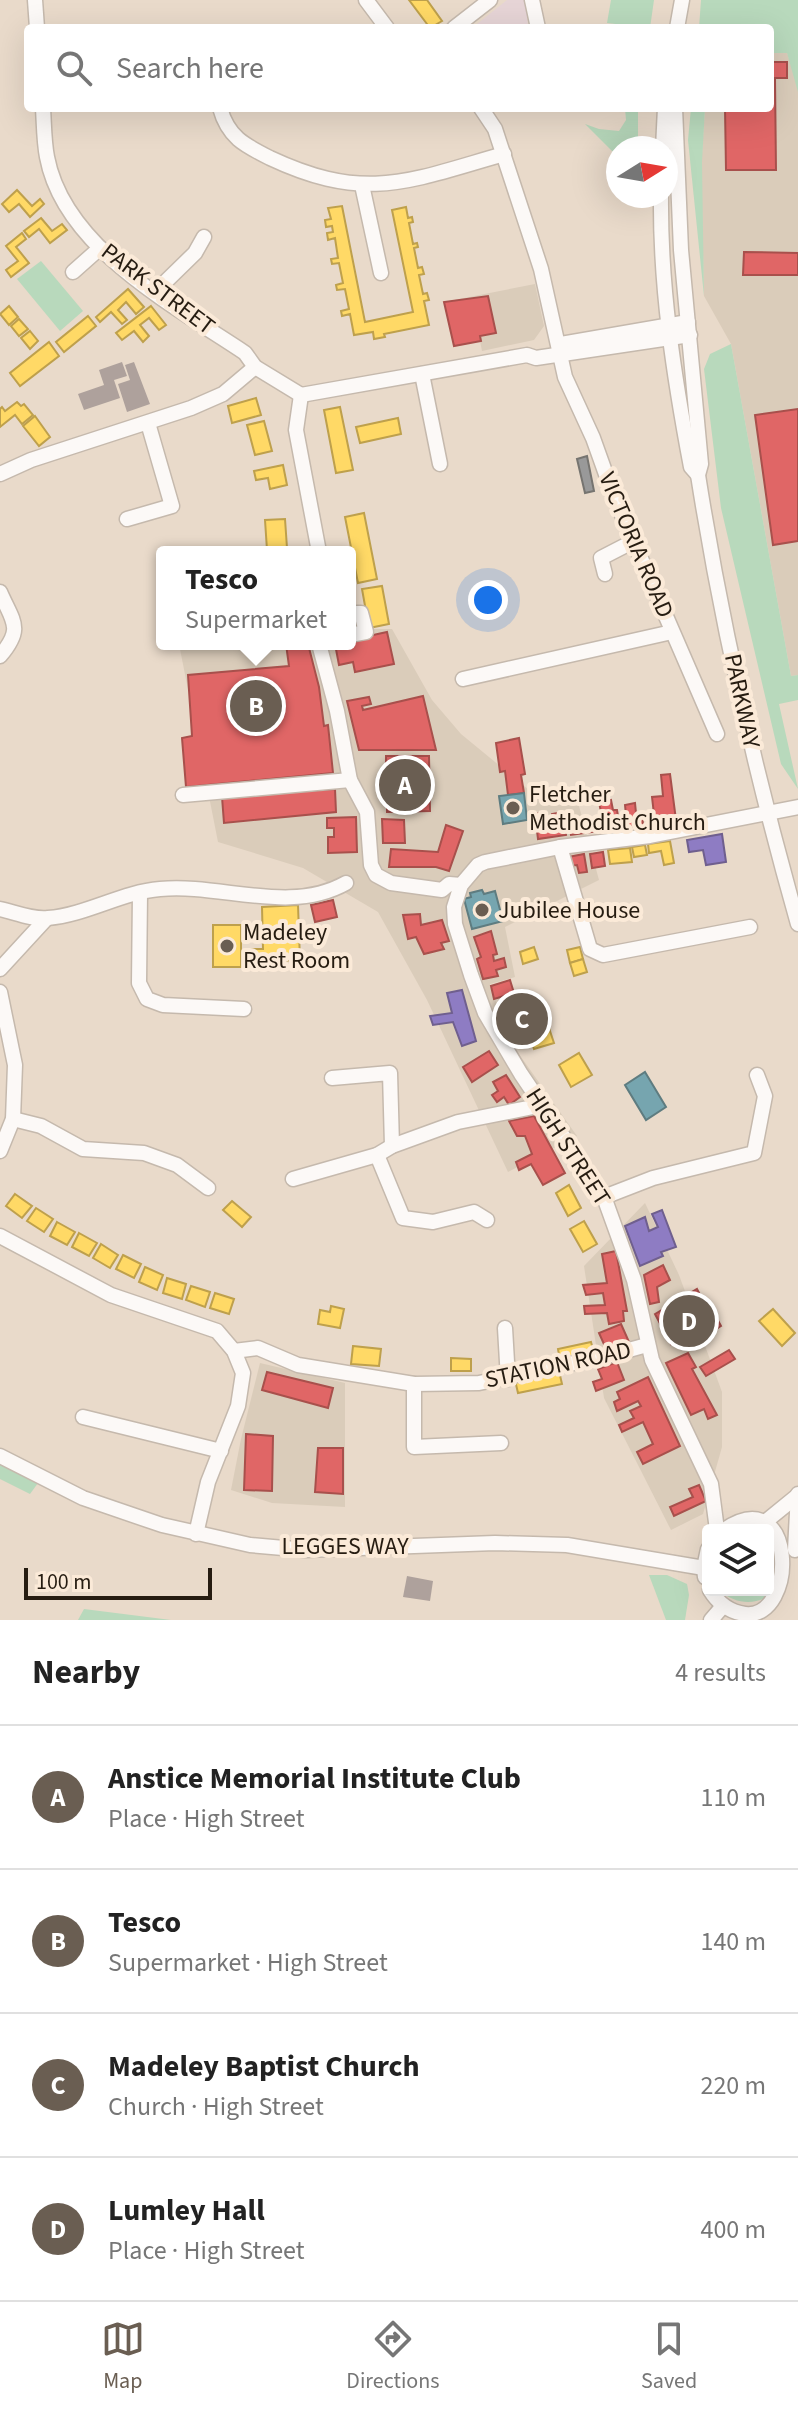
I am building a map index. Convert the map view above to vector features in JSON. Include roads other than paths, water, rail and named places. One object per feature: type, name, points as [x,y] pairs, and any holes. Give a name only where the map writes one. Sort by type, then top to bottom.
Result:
[{"type":"street","points":[[35,0],[37,24]]},
{"type":"street","points":[[366,0],[384,24]]},
{"type":"street","points":[[459,24],[490,0]]},
{"type":"street","points":[[532,0],[537,24]]},
{"type":"street","points":[[678,24],[682,0]]},
{"type":"street","name":"PARK STREET","points":[[43,112],[47,159],[55,180],[65,203],[100,248],[155,292],[245,353],[255,367],[301,395]]},
{"type":"street","points":[[221,112],[229,133],[257,152],[326,179],[362,185],[411,181],[504,154]]},
{"type":"street","name":"VICTORIA ROAD","points":[[484,112],[495,129],[541,269],[565,377],[717,734]]},
{"type":"street","points":[[664,136],[665,112]]},
{"type":"street","name":"PARKWAY","points":[[675,112],[677,187],[701,464],[698,475],[713,569],[767,813],[798,924]]},
{"type":"street","points":[[362,185],[381,273]]},
{"type":"street","name":"PARKWAY","points":[[661,208],[669,332],[691,467],[698,475]]},
{"type":"street","points":[[155,292],[195,253],[204,237]]},
{"type":"street","points":[[73,272],[100,248]]},
{"type":"street","points":[[318,546],[296,430],[301,395],[527,355],[534,350],[558,350],[689,329]]},
{"type":"street","points":[[0,474],[31,460],[148,423],[223,394],[255,367]]},
{"type":"street","points":[[422,374],[440,464]]},
{"type":"street","points":[[127,519],[172,506],[148,423]]},
{"type":"street","points":[[605,574],[601,558],[634,541]]},
{"type":"street","points":[[0,592],[16,633],[13,642],[0,656]]},
{"type":"street","points":[[356,613],[361,613],[366,632],[356,634]]},
{"type":"street","points":[[463,679],[672,632]]},
{"type":"street","points":[[321,650],[337,711],[350,780],[367,812],[368,853],[376,875],[391,883],[442,890],[449,884],[461,885],[478,865],[485,862],[560,847],[650,836],[798,807]]},
{"type":"street","points":[[183,795],[350,780]]},
{"type":"street","points":[[560,847],[590,949],[597,953],[603,955],[750,927]]},
{"type":"street","points":[[0,909],[46,919],[158,889],[195,888],[305,898],[331,892],[346,883]]},
{"type":"street","name":"HIGH STREET","points":[[461,885],[455,906],[455,924],[485,1013],[521,1074],[604,1197],[634,1280],[647,1345],[711,1484],[716,1524]]},
{"type":"street","name":"HIGH STREET","points":[[442,890],[447,900],[455,906]]},
{"type":"street","points":[[140,894],[139,983],[147,999],[163,1005],[244,1009]]},
{"type":"street","points":[[0,969],[46,919]]},
{"type":"street","points":[[0,992],[15,1065],[13,1119],[0,1151]]},
{"type":"street","points":[[332,1078],[390,1073],[392,1146]]},
{"type":"street","points":[[604,1197],[653,1178],[754,1153],[765,1096],[757,1075]]},
{"type":"street","points":[[293,1179],[377,1155],[392,1146],[458,1122],[543,1105]]},
{"type":"street","points":[[13,1119],[41,1126],[83,1149],[144,1153],[195,1170],[208,1188]]},
{"type":"street","points":[[377,1155],[403,1218],[433,1222],[474,1212],[487,1220]]},
{"type":"street","points":[[0,1236],[111,1295],[217,1331],[234,1351],[243,1373],[238,1406],[208,1482],[196,1534]]},
{"type":"street","points":[[505,1328],[508,1379]]},
{"type":"street","name":"STATION ROAD","points":[[234,1351],[258,1348],[298,1365],[414,1384],[479,1383],[508,1379],[647,1345]]},
{"type":"street","points":[[414,1384],[414,1447],[501,1443]]},
{"type":"street","points":[[83,1417],[221,1451]]},
{"type":"street","name":"LEGGES WAY","points":[[0,1456],[83,1498],[196,1534],[250,1545],[306,1550],[495,1543],[567,1545],[702,1568]]},
{"type":"street","points":[[765,1522],[798,1495]]},
{"type":"street","points":[[796,1556],[798,1495]]},
{"type":"street","points":[[732,1524],[752,1520],[765,1522],[787,1537],[796,1556]]},
{"type":"street","points":[[716,1596],[723,1606],[737,1613],[768,1615],[793,1590]]},
{"type":"street","points":[[711,1620],[723,1606]]},
{"type":"place","name":"Tesco","points":[[256,706]]},
{"type":"place","name":"Anstice Memorial Institute Club","points":[[405,785]]},
{"type":"place","name":"Fletcher Methodist Church","points":[[513,808]]},
{"type":"place","name":"Jubilee House","points":[[482,910]]},
{"type":"place","name":"Madeley Rest Room","points":[[227,946]]},
{"type":"place","name":"Madeley Baptist Church","points":[[522,1019]]},
{"type":"place","name":"Lumley Hall","points":[[689,1321]]}]
